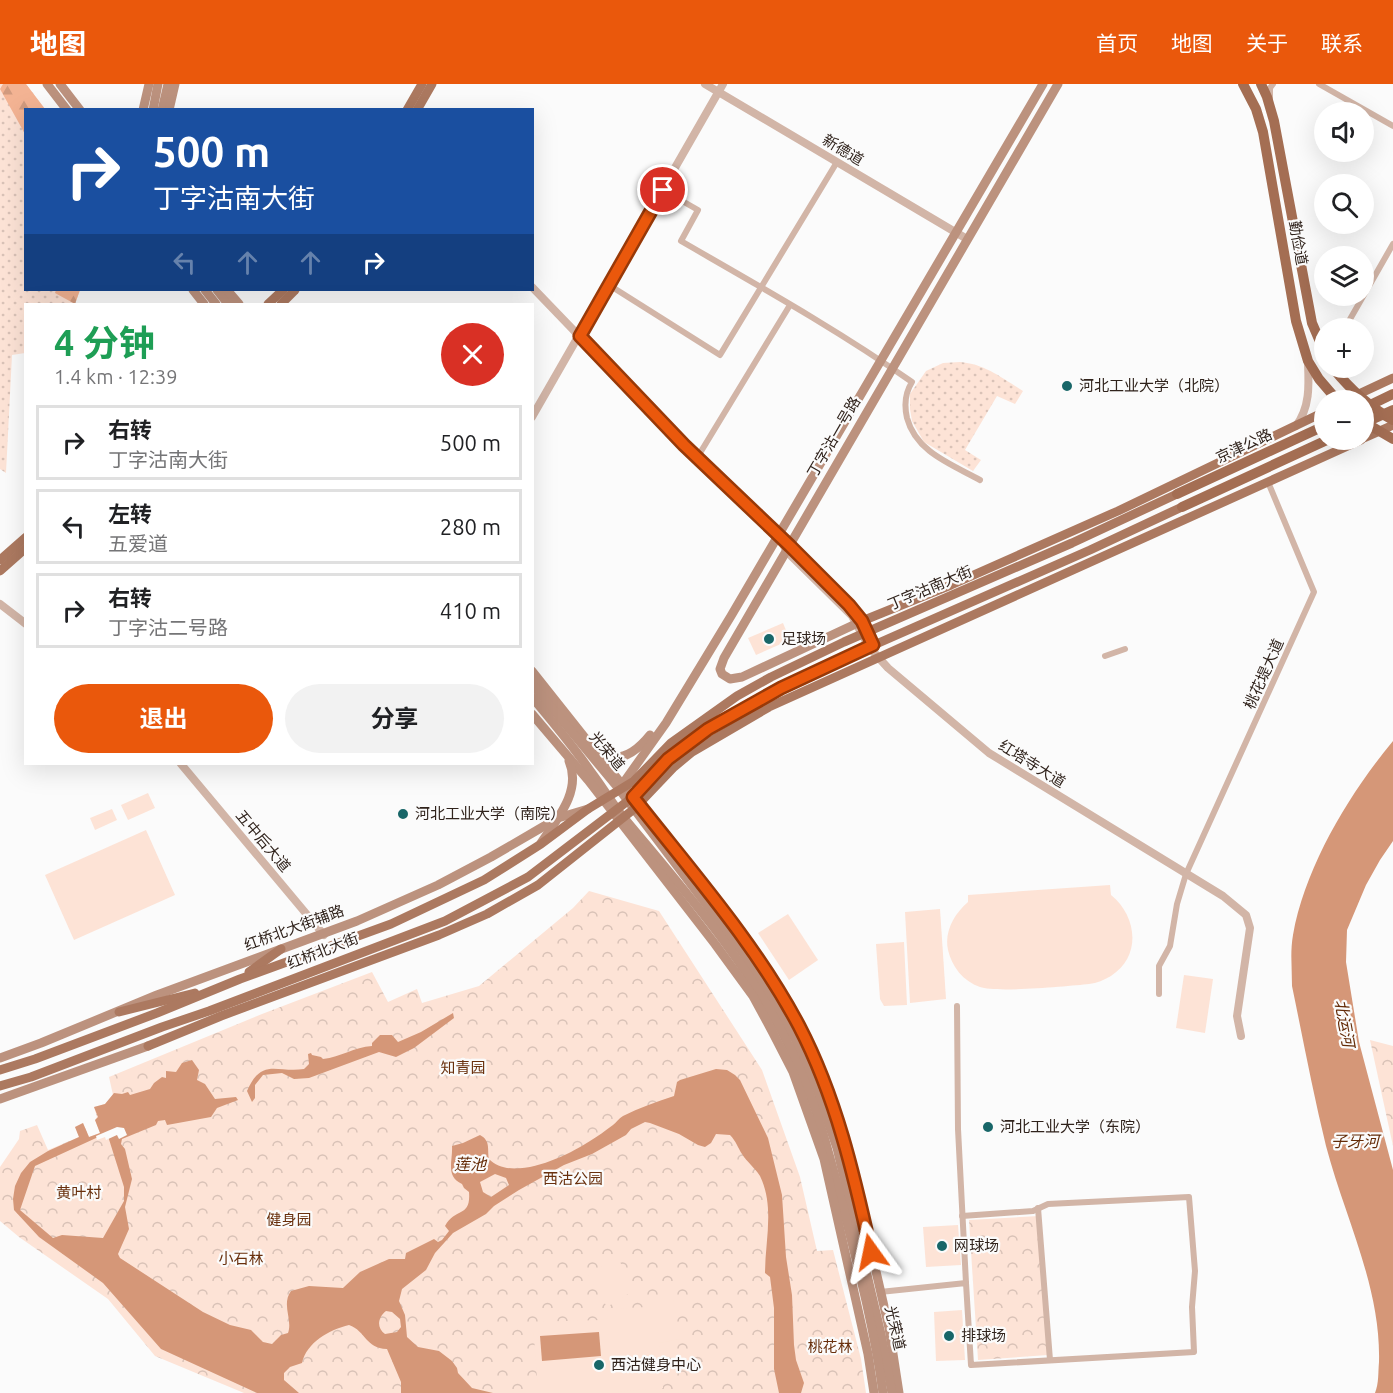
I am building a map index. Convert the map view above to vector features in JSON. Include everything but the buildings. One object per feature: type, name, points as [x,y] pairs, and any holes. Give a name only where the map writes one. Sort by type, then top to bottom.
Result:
[{"type":"highway","name":"勤俭道","points":[[1243,84],[1256,109],[1263,132],[1296,321],[1308,362],[1329,390]]},
{"type":"highway","name":"勤俭道","points":[[1261,84],[1271,111],[1306,300],[1314,328]]},
{"type":"highway","points":[[1342,379],[1348,390]]},
{"type":"highway","points":[[1374,403],[1393,394]]},
{"type":"highway","points":[[1374,408],[1393,420]]},
{"type":"highway","points":[[1374,419],[1393,410]]},
{"type":"highway","points":[[1374,429],[1393,439]]},
{"type":"highway","name":"京津公路","points":[[1177,494],[1314,431]]},
{"type":"highway","name":"京津公路","points":[[1182,507],[1314,446]]},
{"type":"main road","points":[[47,84],[65,108]]},
{"type":"main road","points":[[60,84],[78,108]]},
{"type":"main road","points":[[143,108],[149,84]]},
{"type":"main road","points":[[153,108],[158,84]]},
{"type":"main road","points":[[162,108],[168,84]]},
{"type":"main road","points":[[169,108],[175,84]]},
{"type":"main road","points":[[408,108],[422,84]]},
{"type":"main road","points":[[418,108],[432,84]]},
{"type":"main road","name":"丁字沽一号路","points":[[622,786],[674,709],[1043,84]]},
{"type":"main road","name":"丁字沽一号路","points":[[860,622],[742,677],[730,679],[722,674],[720,669],[724,658],[789,549],[830,472],[1058,84]]},
{"type":"main road","points":[[194,291],[203,303]]},
{"type":"main road","points":[[206,291],[215,303]]},
{"type":"main road","points":[[218,291],[227,303]]},
{"type":"main road","points":[[228,291],[238,303]]},
{"type":"main road","points":[[268,303],[282,291]]},
{"type":"main road","points":[[282,303],[294,291]]},
{"type":"main road","points":[[1369,390],[1393,378]]},
{"type":"main road","points":[[1342,379],[1356,387],[1382,384]]},
{"type":"main road","points":[[860,622],[951,585],[1118,511],[1314,417]]},
{"type":"main road","points":[[1374,434],[1393,425]]},
{"type":"main road","points":[[634,803],[674,767],[714,738],[776,704],[1339,450]]},
{"type":"main road","name":"丁字沽南大街","points":[[622,786],[639,776],[671,743],[737,696],[771,677],[1177,494]]},
{"type":"main road","name":"丁字沽南大街","points":[[634,803],[668,759],[708,729],[781,688],[1182,507]]},
{"type":"main road","points":[[0,560],[24,539]]},
{"type":"main road","points":[[0,571],[24,550]]},
{"type":"main road","points":[[951,585],[990,579]]},
{"type":"main road","points":[[534,673],[598,752],[622,786]]},
{"type":"main road","name":"光荣道","points":[[534,686],[622,786],[743,953],[776,1003],[795,1039],[813,1079],[833,1134],[848,1186],[883,1393]]},
{"type":"main road","points":[[534,699],[561,733],[618,815],[753,996],[778,1042],[793,1072],[819,1142],[867,1294],[894,1354],[899,1393]]},
{"type":"main road","points":[[598,752],[612,758],[632,752],[644,743],[674,709]]},
{"type":"main road","points":[[534,716],[606,798]]},
{"type":"main road","points":[[541,844],[568,800],[573,783],[571,765],[566,753]]},
{"type":"main road","name":"红桥北大街","points":[[0,1070],[157,1013],[214,988],[391,924],[483,880],[541,844],[622,786]]},
{"type":"main road","name":"红桥北大街","points":[[0,1086],[31,1077],[209,1011],[445,921],[528,877],[634,803]]},
{"type":"main road","name":"红桥北大街辅路","points":[[0,1058],[157,995],[324,935],[438,885],[558,818],[588,809]]},
{"type":"main road","points":[[0,1099],[148,1046],[221,1016],[439,935],[487,914],[538,885],[618,815]]},
{"type":"main road","points":[[240,979],[281,949]]},
{"type":"main road","points":[[119,1012],[214,988]]},
{"type":"main road","points":[[148,1046],[209,1011]]},
{"type":"main road","points":[[867,1294],[868,1354],[874,1393]]},
{"type":"main road","name":"光荣道","points":[[867,1294],[892,1393]]},
{"type":"street","name":"新德道","points":[[705,84],[967,239]]},
{"type":"street","points":[[534,414],[723,84]]},
{"type":"street","points":[[1271,111],[1270,88],[1273,84]]},
{"type":"street","points":[[1319,84],[1393,126]]},
{"type":"street","points":[[609,285],[720,355],[837,162]]},
{"type":"street","points":[[663,190],[698,210],[681,241],[790,304],[912,382],[906,393],[905,409],[912,432],[921,445],[980,480]]},
{"type":"street","points":[[1351,318],[1393,244]]},
{"type":"street","name":"红塔寺大道","points":[[534,289],[697,458],[849,605],[878,658],[888,668],[989,753],[1223,896],[1246,915],[1250,928],[1237,1016],[1241,1036]]},
{"type":"street","points":[[697,458],[790,304]]},
{"type":"street","points":[[1295,427],[1306,407],[1309,392],[1308,362]]},
{"type":"street","name":"桃花堤大道","points":[[1159,994],[1159,966],[1170,946],[1176,904],[1186,874],[1314,592],[1268,482]]},
{"type":"street","points":[[0,604],[24,622]]},
{"type":"street","points":[[1105,656],[1125,649]]},
{"type":"street","name":"五中后大道","points":[[182,765],[324,935]]},
{"type":"street","points":[[957,1006],[958,1129],[962,1216],[971,1365],[1194,1352],[1192,1307],[1195,1271],[1189,1197],[1048,1204],[1033,1211],[962,1216]]},
{"type":"street","points":[[1038,1208],[1050,1360]]},
{"type":"street","points":[[867,1294],[966,1283]]},
{"type":"green space","points":[[0,84],[26,84],[44,108],[24,108],[24,291],[80,291],[75,303],[24,303],[24,353],[12,355],[6,473],[0,469]]},
{"type":"green space","points":[[3,84],[26,84],[44,108],[24,108],[24,132],[0,89]]},
{"type":"green space","points":[[56,291],[80,291],[75,303],[55,293]]},
{"type":"green space","points":[[960,362],[985,369],[1023,391],[1015,404],[997,396],[965,450],[981,460],[973,471],[924,442],[912,421],[910,409],[910,394],[926,371],[943,363]]},
{"type":"green space","name":"足球场","points":[[783,623],[790,640],[756,655],[748,638]]},
{"type":"green space","points":[[148,793],[155,808],[128,820],[121,805]]},
{"type":"green space","points":[[112,809],[117,820],[95,830],[90,818]]},
{"type":"green space","points":[[146,830],[175,895],[74,940],[45,875]]},
{"type":"green space","points":[[1110,885],[1111,895],[1120,904],[1131,925],[1132,936],[1128,958],[1121,968],[1106,979],[1092,984],[988,989],[968,981],[952,962],[947,937],[954,918],[968,902],[968,895]]},
{"type":"green space","name":"西沽公园","points":[[589,891],[659,911],[762,1070],[800,1177],[817,1251],[833,1250],[861,1359],[866,1393],[244,1393],[155,1356],[108,1299],[19,1237],[0,1221],[0,1167],[19,1139],[20,1131],[37,1125],[48,1150],[79,1137],[75,1127],[83,1123],[89,1137],[100,1133],[95,1120],[97,1117],[94,1107],[105,1104],[113,1095],[109,1077],[372,972],[388,1002],[417,989],[422,1003],[479,986],[573,908]]},
{"type":"green space","points":[[940,909],[946,999],[910,1003],[905,912]]},
{"type":"green space","points":[[788,914],[818,960],[789,980],[758,933]]},
{"type":"green space","points":[[904,942],[907,1005],[884,1006],[880,999],[876,944]]},
{"type":"green space","points":[[1184,975],[1213,979],[1205,1033],[1176,1028]]},
{"type":"green space","points":[[1370,1040],[1393,1046],[1393,1146]]},
{"type":"green space","points":[[1039,1216],[1048,1355],[978,1360],[969,1220]]},
{"type":"green space","name":"网球场","points":[[958,1225],[961,1265],[926,1267],[923,1227]]},
{"type":"green space","points":[[617,1257],[636,1289],[607,1307],[588,1275]]},
{"type":"green space","name":"西沽健身中心","points":[[673,1298],[680,1339],[659,1343],[663,1388],[601,1393],[538,1393],[533,1322],[601,1320],[608,1318],[607,1309],[647,1307],[647,1302]]},
{"type":"green space","name":"排球场","points":[[962,1310],[965,1360],[936,1361],[934,1312]]},
{"type":"water","name":"子牙河","points":[[1393,741],[1393,841],[1366,885],[1347,930],[1346,962],[1359,1042],[1393,1170],[1393,1393],[1375,1393],[1379,1362],[1374,1307],[1368,1280],[1321,1126],[1292,986],[1291,954],[1299,909],[1318,858],[1360,784]]},
{"type":"water","points":[[453,1013],[454,1018],[414,1048],[396,1057],[379,1052],[309,1078],[294,1079],[282,1073],[263,1075],[255,1085],[255,1098],[252,1102],[247,1091],[253,1080],[264,1070],[304,1069],[309,1064],[308,1054],[311,1053],[323,1059],[330,1058],[372,1046],[380,1035],[392,1035],[398,1042],[421,1032]]},
{"type":"water","name":"莲池","points":[[192,1060],[199,1070],[197,1080],[205,1084],[215,1099],[236,1097],[238,1100],[217,1108],[211,1117],[167,1125],[165,1120],[158,1121],[156,1125],[122,1139],[121,1144],[125,1149],[132,1179],[125,1207],[129,1229],[118,1254],[120,1258],[203,1312],[230,1325],[251,1330],[263,1342],[272,1344],[281,1335],[288,1333],[287,1302],[291,1291],[309,1286],[343,1288],[360,1272],[389,1259],[405,1259],[406,1253],[434,1239],[438,1242],[442,1240],[449,1231],[445,1226],[449,1220],[468,1206],[469,1200],[469,1192],[453,1177],[452,1146],[480,1135],[487,1143],[489,1159],[499,1166],[525,1168],[540,1165],[580,1147],[623,1116],[674,1096],[677,1082],[680,1080],[716,1069],[727,1070],[740,1080],[768,1138],[782,1195],[786,1257],[792,1295],[794,1345],[796,1360],[804,1383],[801,1393],[779,1393],[774,1369],[774,1308],[770,1277],[765,1273],[768,1212],[765,1188],[760,1176],[730,1135],[716,1134],[711,1143],[705,1147],[679,1134],[645,1122],[592,1154],[564,1165],[519,1190],[486,1214],[453,1233],[435,1253],[426,1270],[402,1289],[399,1301],[405,1315],[407,1337],[418,1347],[439,1351],[452,1361],[458,1373],[472,1388],[493,1393],[401,1393],[401,1382],[387,1349],[374,1346],[359,1331],[349,1325],[320,1338],[309,1349],[302,1363],[290,1367],[284,1373],[284,1380],[299,1393],[257,1393],[161,1349],[103,1283],[39,1237],[14,1210],[13,1199],[15,1186],[21,1173],[30,1162],[79,1137],[75,1127],[83,1123],[89,1137],[100,1133],[95,1120],[98,1117],[94,1107],[105,1104],[114,1093],[128,1092],[130,1095],[150,1089],[162,1077],[166,1078],[166,1071],[176,1072],[182,1063]],"holes":[[[107,1133],[124,1187],[124,1201],[103,1238],[62,1235],[53,1238],[20,1210],[35,1166]],[[495,1174],[506,1178],[509,1185],[491,1197],[483,1192],[480,1182]],[[392,1312],[400,1319],[401,1327],[397,1332],[385,1334],[382,1332],[379,1322],[383,1313]]]},
{"type":"water","points":[[599,1332],[601,1356],[542,1361],[540,1336]]},
{"type":"pier","points":[[117,1127],[124,1128],[127,1135],[119,1139],[117,1135],[106,1140],[105,1137],[97,1140],[96,1136]]},
{"type":"place","name":"河北工业大学（北院）","points":[[1067,386]]},
{"type":"place","name":"足球场","points":[[769,639]]},
{"type":"place","name":"河北工业大学（南院）","points":[[403,814]]},
{"type":"place","name":"河北工业大学（东院）","points":[[988,1127]]},
{"type":"place","name":"网球场","points":[[942,1246]]},
{"type":"place","name":"排球场","points":[[949,1336]]},
{"type":"place","name":"西沽健身中心","points":[[599,1365]]},
{"type":"route","points":[[663,190],[580,336],[684,445],[849,605],[862,621],[873,645],[781,688],[708,729],[676,751],[633,797],[770,976],[800,1028],[827,1089],[847,1149],[871,1252]]},
{"type":"water label","name":"北运河","points":[[1345,1023]]},
{"type":"park label","name":"知青园","points":[[463,1068]]},
{"type":"park label","name":"黄叶村","points":[[79,1193]]},
{"type":"park label","name":"健身园","points":[[289,1220]]},
{"type":"park label","name":"小石林","points":[[241,1259]]},
{"type":"park label","name":"桃花林","points":[[830,1347]]}]
